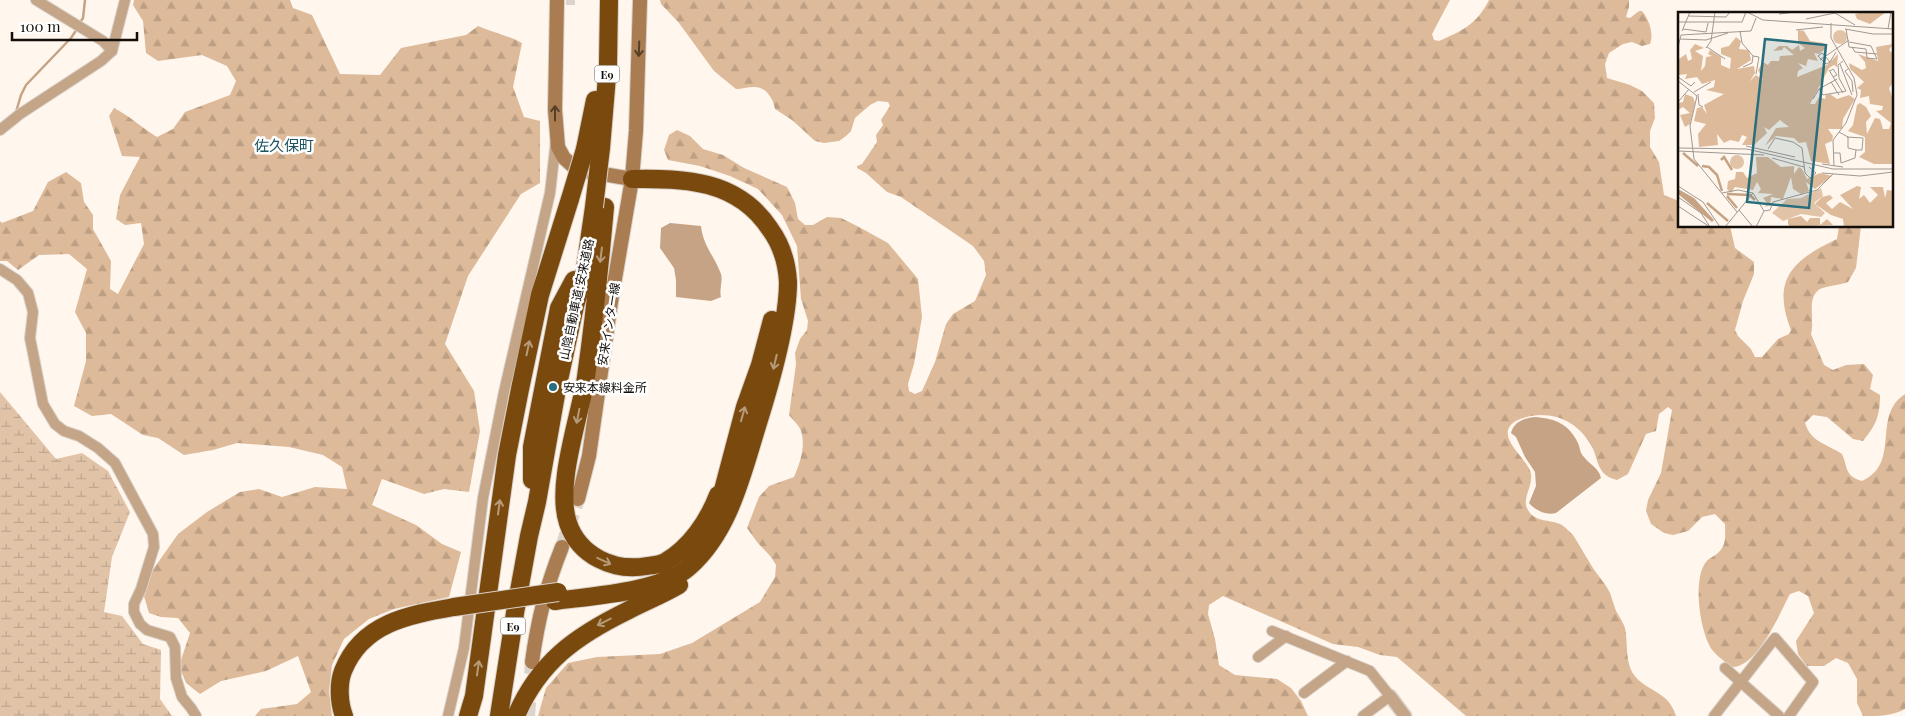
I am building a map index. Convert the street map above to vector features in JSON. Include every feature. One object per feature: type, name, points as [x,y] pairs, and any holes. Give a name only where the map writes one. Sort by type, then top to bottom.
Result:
[{"type":"highway","points":[[468,716],[474,696],[506,465],[540,294],[570,199],[598,148],[594,110],[607,25],[605,0]]},
{"type":"highway","points":[[609,0],[598,148],[586,379],[566,471],[564,500],[568,522],[576,539],[592,556],[612,565],[633,568],[663,563],[694,538],[704,522],[741,451],[774,368],[785,310],[788,282],[786,262],[776,237],[762,216],[745,201],[724,189],[697,182],[632,179]]},
{"type":"highway","name":"山陰自動車道;安来道路","points":[[499,716],[535,501],[532,447],[543,385],[559,308],[578,280],[596,207]]},
{"type":"highway","points":[[344,716],[340,695],[340,678],[348,658],[361,642],[375,630],[402,618],[415,614],[453,612],[556,597],[641,588],[666,581],[688,568],[710,546],[724,522],[741,451]]},
{"type":"highway","points":[[516,716],[546,666],[568,645],[595,627],[694,576],[717,553],[732,526],[741,451]]},
{"type":"highway","points":[[354,716],[348,698],[349,677],[359,655],[376,639],[400,627],[453,612]]},
{"type":"main road","points":[[557,0],[556,138],[560,152],[572,166],[585,171],[632,179]]},
{"type":"main road","name":"安来インター線","points":[[578,499],[589,456],[611,302],[632,179],[636,131],[640,0]]},
{"type":"main road","points":[[532,662],[537,622],[548,581],[562,546]]},
{"type":"street","points":[[36,0],[104,41],[112,51]]},
{"type":"street","points":[[0,130],[20,114],[101,61],[112,51],[125,0]]},
{"type":"street","points":[[557,0],[566,0]]},
{"type":"street","points":[[448,716],[464,648],[483,498],[504,392],[550,193],[556,138]]},
{"type":"street","points":[[0,269],[17,280],[28,293],[34,312],[30,338],[43,404],[55,424],[64,431],[79,436],[98,448],[115,464],[153,534],[154,547],[141,589],[134,604],[134,612],[140,624],[147,630],[170,637],[175,647],[176,678],[182,697],[192,708],[196,716]]},
{"type":"street","points":[[1272,631],[1370,671],[1405,716]]},
{"type":"street","points":[[1258,657],[1286,636]]},
{"type":"street","points":[[1714,716],[1775,638],[1813,682],[1789,716]]},
{"type":"street","points":[[1304,693],[1347,662]]},
{"type":"street","points":[[1725,668],[1779,716]]},
{"type":"street","points":[[1363,716],[1390,696]]},
{"type":"green space","points":[[134,0],[290,0],[293,8],[312,15],[340,74],[380,75],[401,48],[466,35],[478,26],[522,43],[513,87],[524,117],[540,121],[540,183],[521,194],[468,276],[445,344],[474,391],[480,431],[469,492],[444,489],[424,494],[382,479],[372,505],[416,525],[442,544],[461,552],[449,597],[394,609],[369,619],[344,639],[332,665],[329,691],[332,716],[255,716],[261,709],[297,704],[311,692],[298,656],[266,671],[221,681],[200,694],[186,683],[179,666],[190,633],[178,618],[161,617],[149,613],[144,596],[152,571],[178,534],[207,512],[240,492],[259,489],[282,497],[315,487],[347,489],[342,467],[323,455],[289,447],[237,443],[213,450],[184,455],[158,438],[143,435],[111,414],[92,416],[74,406],[86,361],[86,333],[75,312],[87,269],[69,254],[39,255],[18,270],[7,261],[0,261],[0,221],[2,223],[33,211],[48,182],[66,172],[81,183],[84,202],[93,215],[93,229],[111,261],[110,289],[118,294],[144,244],[141,223],[125,225],[116,219],[120,195],[140,157],[122,156],[109,116],[114,108],[157,137],[173,129],[185,112],[230,95],[236,81],[227,66],[202,55],[158,61],[146,53],[143,21],[133,5]]},
{"type":"green space","points":[[660,0],[1450,0],[1432,34],[1434,40],[1439,41],[1468,26],[1479,15],[1489,0],[1629,0],[1626,17],[1630,18],[1639,11],[1642,11],[1650,27],[1650,44],[1642,46],[1632,42],[1623,44],[1609,53],[1605,64],[1607,78],[1642,91],[1654,103],[1655,118],[1650,131],[1650,147],[1659,162],[1664,195],[1678,201],[1678,228],[1730,228],[1735,248],[1754,262],[1754,274],[1743,301],[1735,330],[1738,336],[1751,349],[1755,357],[1762,357],[1778,339],[1789,334],[1791,330],[1785,312],[1784,297],[1785,284],[1790,273],[1808,255],[1837,239],[1839,228],[1861,228],[1856,268],[1848,282],[1820,289],[1813,298],[1811,334],[1824,365],[1833,370],[1846,365],[1864,364],[1873,375],[1870,389],[1880,395],[1878,415],[1874,425],[1863,441],[1853,439],[1827,417],[1813,415],[1805,423],[1811,434],[1819,442],[1842,454],[1849,474],[1862,481],[1874,473],[1881,463],[1890,414],[1895,403],[1905,394],[1905,709],[1879,716],[1863,716],[1857,703],[1857,679],[1848,663],[1836,658],[1824,666],[1807,666],[1798,654],[1796,641],[1814,613],[1808,596],[1799,591],[1790,594],[1766,639],[1749,660],[1740,666],[1730,667],[1713,651],[1704,633],[1701,620],[1699,581],[1706,562],[1723,547],[1725,524],[1715,514],[1702,517],[1688,531],[1673,535],[1664,533],[1651,524],[1646,511],[1648,500],[1661,473],[1672,410],[1668,407],[1659,414],[1656,431],[1646,434],[1628,474],[1617,480],[1604,473],[1587,438],[1574,425],[1563,419],[1548,415],[1529,416],[1511,425],[1508,431],[1512,445],[1531,474],[1526,497],[1528,510],[1539,519],[1562,525],[1573,535],[1610,593],[1626,633],[1628,662],[1632,672],[1643,683],[1668,701],[1673,707],[1676,716],[1466,716],[1397,657],[1380,655],[1358,647],[1333,644],[1223,596],[1209,605],[1208,614],[1215,639],[1219,665],[1235,675],[1277,679],[1291,688],[1301,701],[1308,716],[538,716],[546,688],[568,663],[597,657],[660,654],[692,643],[760,602],[775,577],[776,565],[747,528],[759,497],[769,486],[794,477],[802,454],[801,431],[789,415],[796,364],[795,353],[800,339],[807,330],[808,321],[801,299],[797,246],[782,215],[758,189],[730,176],[700,166],[668,160],[664,150],[669,135],[677,130],[690,136],[703,149],[723,155],[744,168],[787,187],[795,203],[798,219],[805,225],[813,225],[827,217],[841,218],[888,243],[918,279],[922,317],[914,364],[908,384],[909,391],[915,394],[922,391],[935,362],[946,324],[953,314],[975,301],[986,275],[984,261],[973,246],[901,197],[887,192],[866,173],[857,168],[857,166],[862,164],[877,142],[876,135],[883,125],[881,120],[890,106],[888,102],[878,101],[870,105],[855,118],[851,131],[839,141],[824,143],[815,141],[792,120],[775,109],[771,97],[762,88],[736,89],[714,71],[679,23],[661,4]]},
{"type":"green space","points":[[0,392],[56,459],[82,453],[108,471],[130,512],[112,557],[104,612],[122,616],[143,644],[161,650],[160,699],[172,716],[0,716]]},
{"type":"shaded area","points":[[670,223],[701,226],[704,240],[721,274],[721,297],[711,301],[676,297],[674,268],[660,248],[661,228]]},
{"type":"shaded area","points":[[1536,417],[1556,421],[1566,427],[1578,443],[1586,460],[1596,469],[1601,478],[1556,513],[1552,514],[1541,512],[1529,503],[1536,486],[1535,472],[1525,457],[1516,437],[1511,433],[1512,429],[1520,421]]},
{"type":"waterway","points":[[79,24],[83,18],[85,0]]},
{"type":"waterway","points":[[16,112],[26,85],[71,38],[77,29]]},
{"type":"tunnel","points":[[566,0],[575,0]]},
{"type":"tunnel","points":[[562,547],[578,499]]},
{"type":"tunnel","points":[[528,716],[532,662]]},
{"type":"place","name":"安来本線料金所","points":[[553,387]]},
{"type":"district","name":"佐久保町","points":[[284,145]]}]
